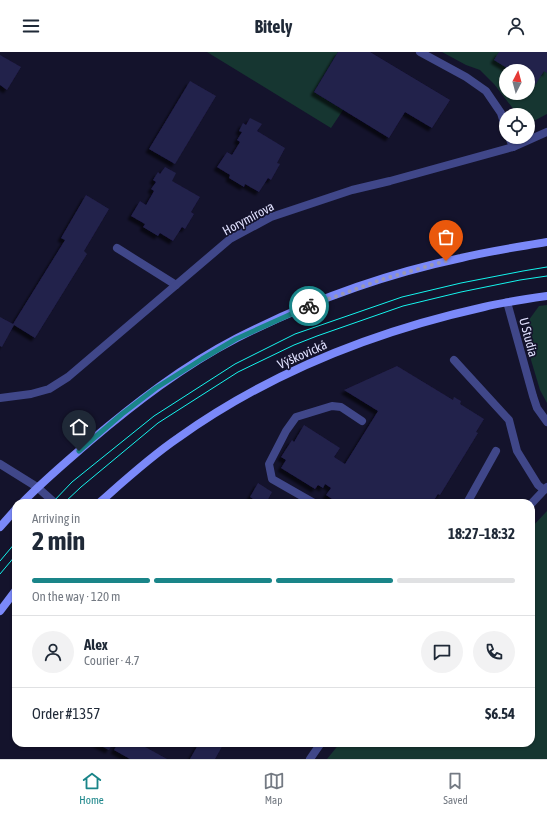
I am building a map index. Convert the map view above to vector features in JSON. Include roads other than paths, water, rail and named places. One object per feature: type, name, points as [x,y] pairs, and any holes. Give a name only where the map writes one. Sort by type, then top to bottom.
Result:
[{"type":"street","points":[[420,52],[466,77],[486,92],[499,110]]},
{"type":"street","name":"Horymírova","points":[[0,398],[31,394],[49,389],[68,377],[230,239],[270,217],[352,190],[513,147],[547,132]]},
{"type":"street","points":[[26,499],[37,487],[122,414],[156,388],[236,339],[319,302],[395,275],[460,258],[547,242]]},
{"type":"street","points":[[118,248],[176,285]]},
{"type":"street","name":"Výškovická","points":[[104,499],[147,461],[178,438],[258,388],[290,372],[384,335],[441,317],[507,302],[547,296]]},
{"type":"street","name":"U Studia","points":[[507,302],[537,408],[547,422]]},
{"type":"street","points":[[454,360],[509,420],[517,451],[538,485],[546,489],[535,500]]},
{"type":"street","points":[[307,499],[272,478],[269,464],[286,431],[296,417],[332,406],[341,407],[362,421]]},
{"type":"street","points":[[469,499],[496,452]]},
{"type":"street","points":[[0,464],[37,487],[50,499]]},
{"type":"street","points":[[0,527],[12,514]]},
{"type":"street","points":[[0,611],[12,595]]},
{"type":"street","points":[[310,759],[318,747]]},
{"type":"tram line","points":[[56,499],[72,482],[154,416],[235,364],[295,334],[402,297],[461,283],[547,267]]},
{"type":"tram line","points":[[68,499],[158,423],[238,372],[294,345],[403,306],[461,292],[547,276]]},
{"type":"tram line","points":[[0,561],[12,547]]},
{"type":"tram line","points":[[0,574],[12,560]]}]
